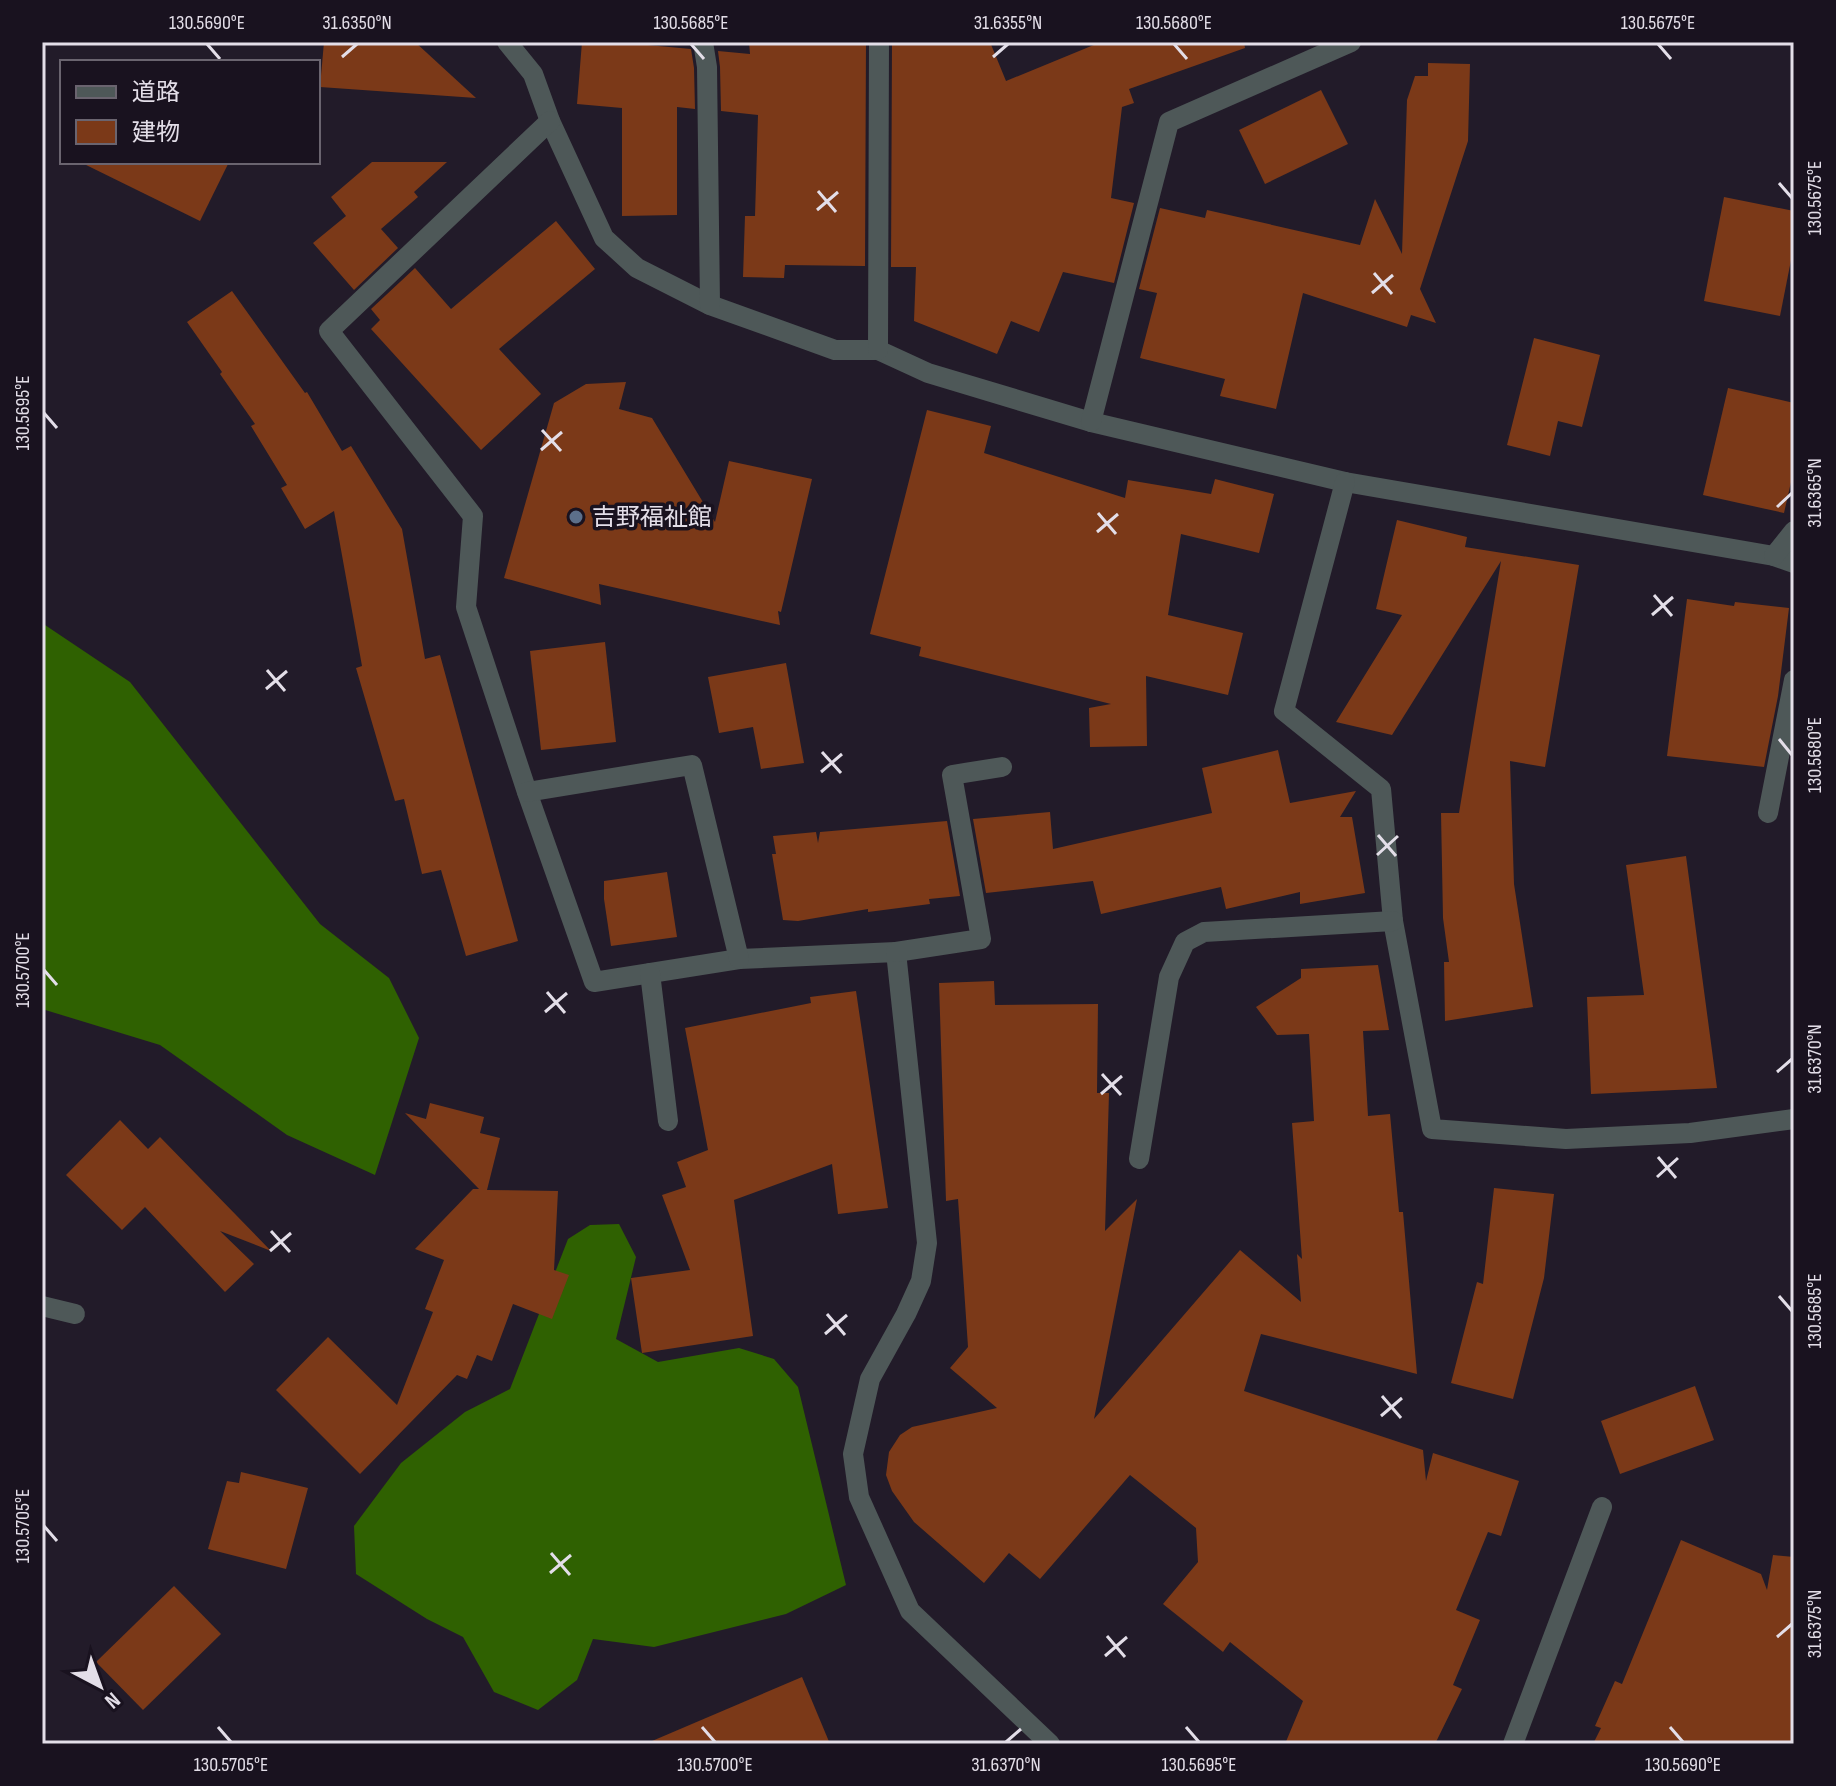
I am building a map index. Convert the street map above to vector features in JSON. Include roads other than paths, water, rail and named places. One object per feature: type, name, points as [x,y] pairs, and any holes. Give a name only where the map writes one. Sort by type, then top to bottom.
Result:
[{"type":"street","points":[[507,42],[533,74],[550,121],[604,238],[637,268],[710,305],[835,350],[878,350],[928,373],[1091,422],[1345,482],[1784,560],[1794,531]]},
{"type":"street","points":[[703,42],[707,67],[710,305]]},
{"type":"street","points":[[878,350],[879,42]]},
{"type":"street","points":[[1091,422],[1169,122],[1351,42]]},
{"type":"street","points":[[550,121],[329,331],[473,516],[466,607],[594,982],[739,959],[896,952],[981,939],[952,775],[1002,767]]},
{"type":"street","points":[[1345,482],[1284,711],[1381,789],[1393,921],[1432,1129],[1566,1139],[1690,1133],[1794,1119]]},
{"type":"street","points":[[1768,813],[1794,680]]},
{"type":"street","points":[[527,792],[692,765],[739,959]]},
{"type":"street","points":[[1139,1159],[1169,977],[1185,942],[1204,932],[1393,921]]},
{"type":"street","points":[[896,952],[927,1243],[921,1281],[870,1379],[853,1454],[859,1497],[910,1611],[1050,1744]]},
{"type":"street","points":[[650,973],[668,1121]]},
{"type":"street","points":[[42,1306],[75,1314]]},
{"type":"street","points":[[1513,1744],[1602,1507]]},
{"type":"place","name":"吉野福祉館","points":[[576,517]]}]
